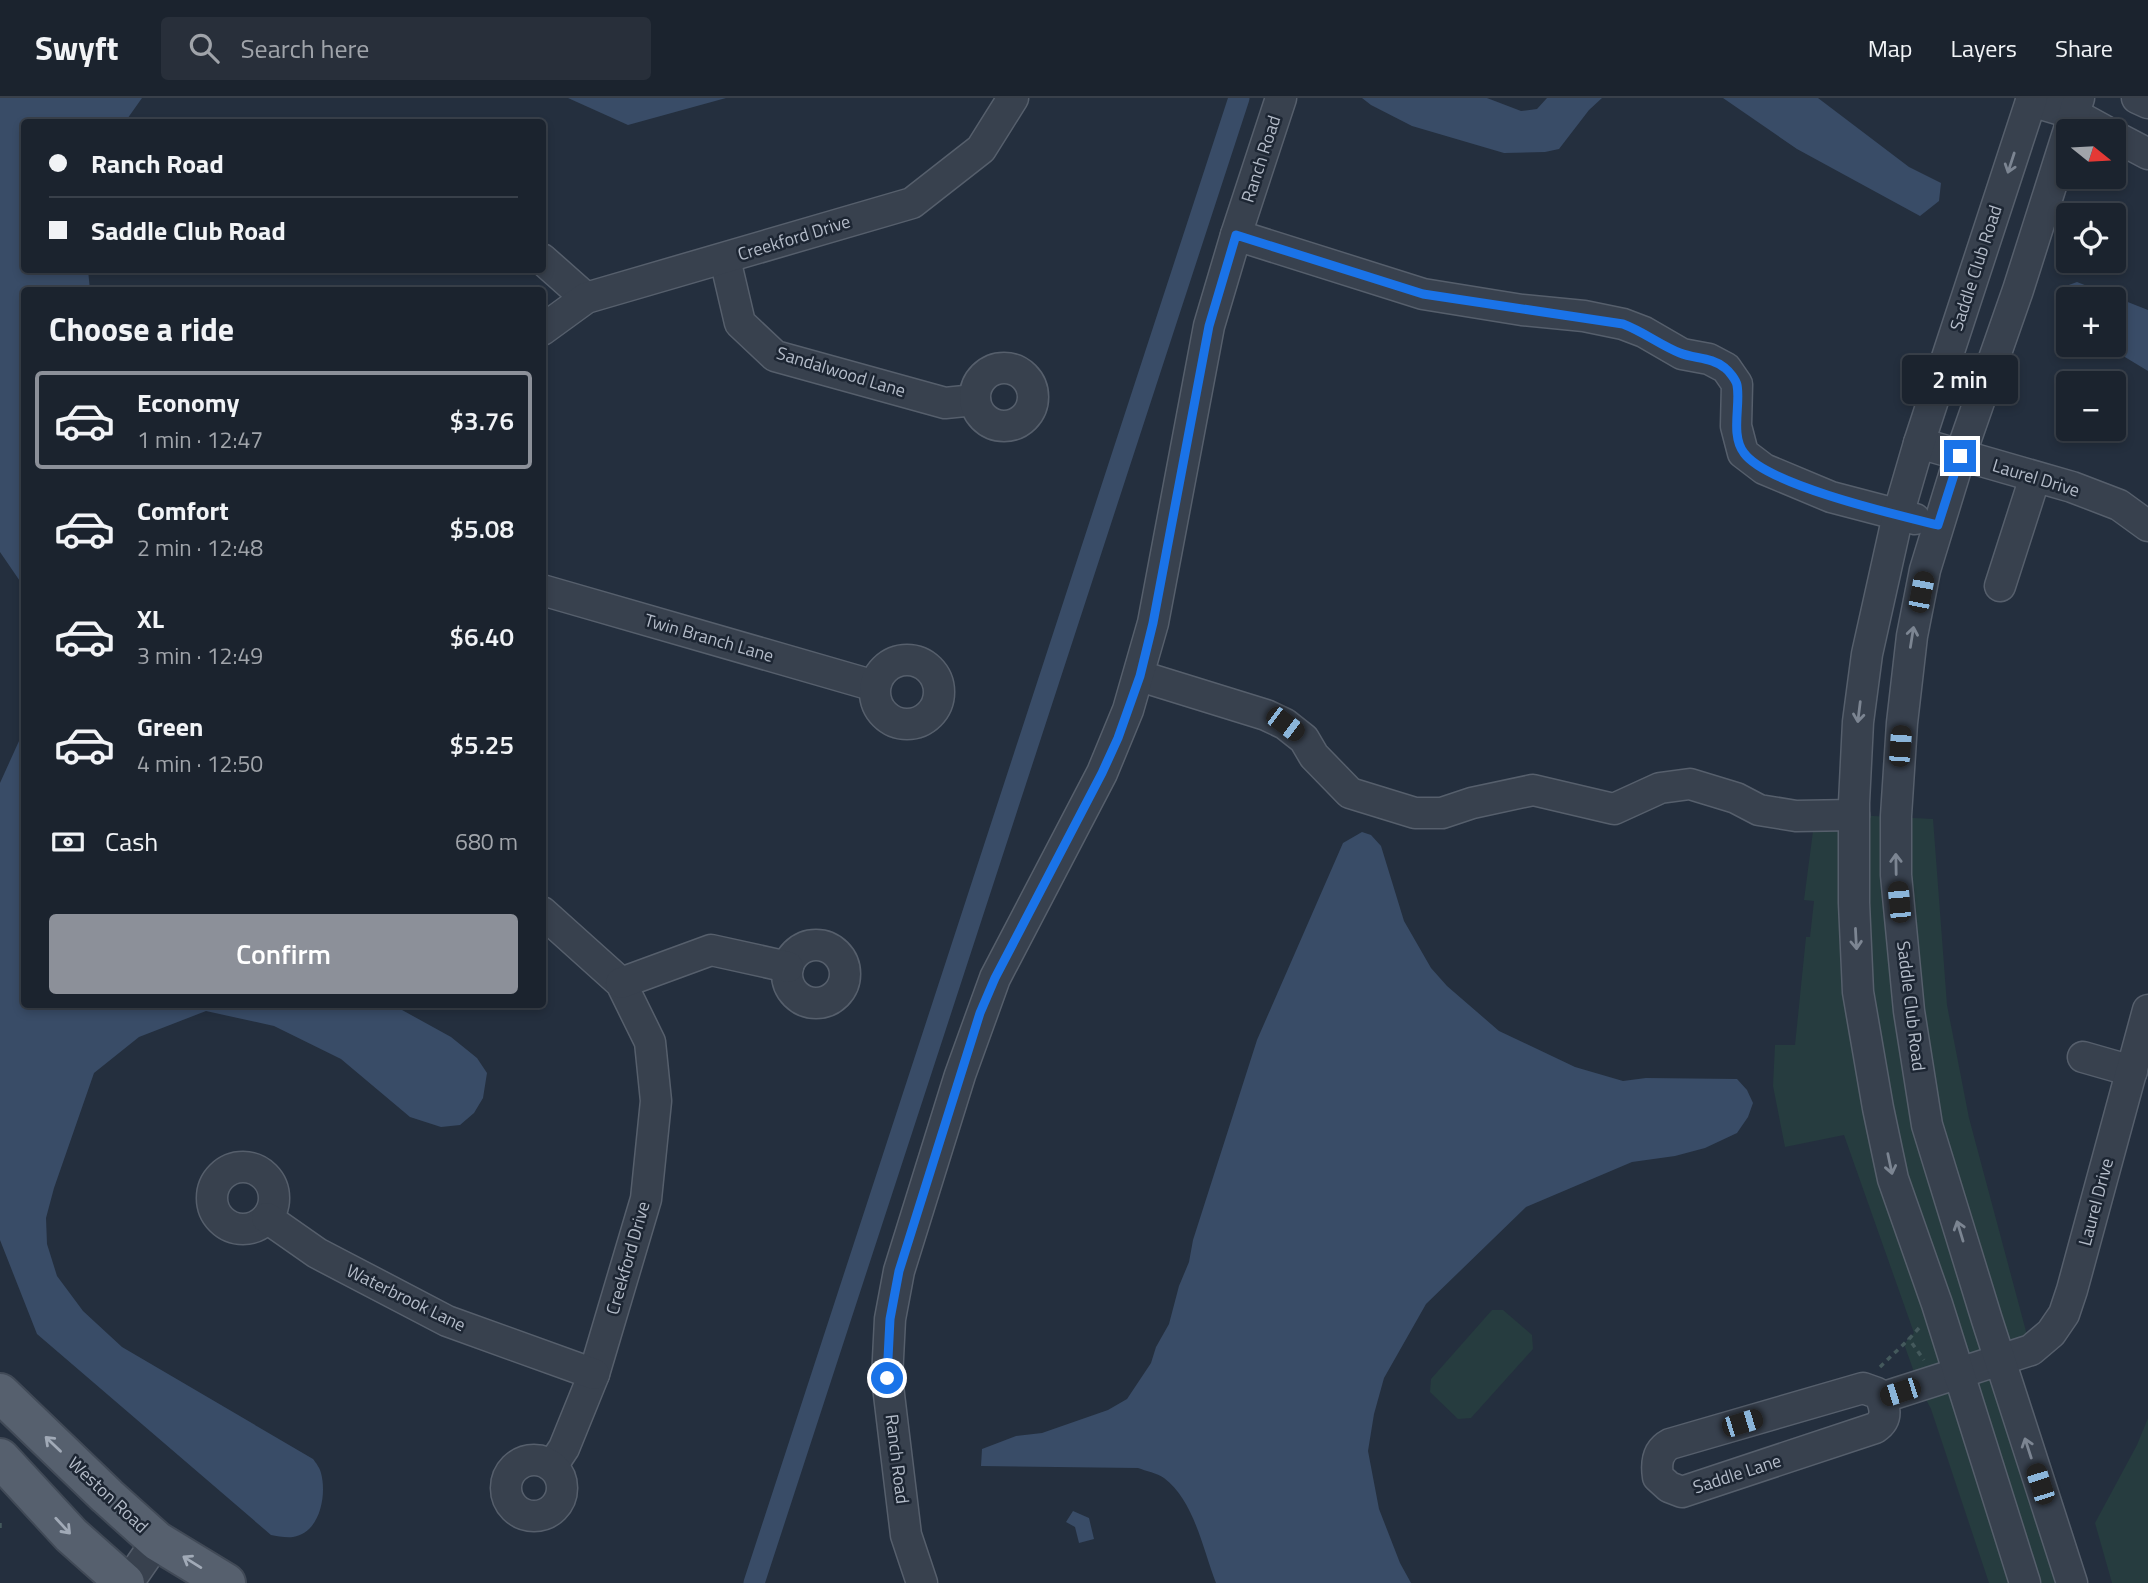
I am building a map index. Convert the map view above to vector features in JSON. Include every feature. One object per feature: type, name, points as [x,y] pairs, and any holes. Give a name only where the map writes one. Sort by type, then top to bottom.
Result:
[{"type":"main road","name":"Weston Road","points":[[0,1393],[158,1541],[226,1583]]},
{"type":"main road","points":[[0,1458],[71,1535],[126,1583]]},
{"type":"street","name":"Creekford Drive","points":[[546,327],[586,298],[912,203],[981,149],[1013,98]]},
{"type":"street","name":"Ranch Road","points":[[922,1583],[906,1535],[887,1378],[890,1319],[899,1271],[980,1013],[995,978],[1102,773],[1118,738],[1140,676],[1153,623],[1209,326],[1281,98]]},
{"type":"street","points":[[2137,98],[2148,103]]},
{"type":"street","points":[[2032,99],[2076,106],[2091,119]]},
{"type":"street","name":"Saddle Club Road","points":[[2025,1583],[1960,1373],[1893,1180],[1858,992],[1854,815],[1858,722],[1867,654],[1898,515],[2032,99]]},
{"type":"street","name":"Saddle Club Road","points":[[2072,1583],[1927,1125],[1909,1011],[1896,875],[1896,816],[1902,723],[1912,636],[1925,570],[2076,106]]},
{"type":"street","points":[[2126,142],[2148,154]]},
{"type":"street","points":[[1236,235],[1423,294],[1522,310],[1584,316],[1623,324],[1644,332],[1682,354],[1709,359],[1726,368],[1737,384],[1736,426],[1743,453],[1764,469],[1831,497],[1938,525]]},
{"type":"street","name":"Sandalwood Lane","points":[[726,259],[740,323],[775,356],[945,402],[975,400]]},
{"type":"street","points":[[546,263],[586,298]]},
{"type":"street","name":"Laurel Drive","points":[[1919,443],[2072,487],[2119,505],[2148,526]]},
{"type":"street","points":[[2000,586],[2035,477]]},
{"type":"street","name":"Twin Branch Lane","points":[[546,591],[875,686]]},
{"type":"street","points":[[1140,676],[1266,715],[1285,724],[1304,739],[1314,756],[1350,793],[1415,813],[1442,813],[1472,803],[1532,790],[1614,808],[1660,788],[1690,784],[1736,798],[1759,810],[1796,816],[1854,815]]},
{"type":"street","name":"Creekford Drive","points":[[546,916],[621,983],[650,1042],[656,1101],[646,1199],[594,1374],[564,1448],[552,1466]]},
{"type":"street","points":[[621,983],[711,950],[788,967]]},
{"type":"street","name":"Laurel Drive","points":[[2000,1360],[2031,1350],[2051,1333],[2064,1314],[2073,1290],[2148,1010]]},
{"type":"street","points":[[2083,1057],[2132,1071]]},
{"type":"street","name":"Waterbrook Lane","points":[[267,1218],[317,1253],[447,1321],[594,1374]]},
{"type":"street","name":"Saddle Lane","points":[[1881,1398],[2000,1360]]},
{"type":"street","name":"Saddle Lane","points":[[1863,1388],[1877,1393],[1881,1398],[1886,1413],[1875,1429],[1682,1492],[1669,1487],[1658,1477],[1659,1456],[1665,1446],[1670,1444],[1863,1388]]},
{"type":"street","points":[[126,1583],[158,1541]]},
{"type":"path","points":[[1880,1367],[1909,1339]]},
{"type":"path","points":[[0,1522],[0,1530]]},
{"type":"green space","points":[[1815,816],[1933,819],[1947,1005],[1969,1118],[2031,1350],[2000,1360],[2072,1583],[1989,1583],[1931,1409],[1919,1386],[1904,1344],[1914,1333],[1844,1135],[1785,1147],[1773,1086],[1775,1045],[1795,1045],[1806,937],[1810,937],[1814,901],[1804,900]]},
{"type":"green space","points":[[1492,1310],[1503,1310],[1532,1335],[1533,1349],[1471,1418],[1458,1419],[1430,1392],[1431,1379]]},
{"type":"green space","points":[[2148,1418],[2148,1583],[2112,1583],[2095,1523],[2137,1445]]},
{"type":"water","points":[[0,98],[142,98],[127,119],[21,119],[21,273],[88,273],[90,287],[21,287],[21,583],[0,552]]},
{"type":"water","points":[[568,98],[726,98],[628,125]]},
{"type":"water","points":[[1362,98],[1487,98],[1521,111],[1537,109],[1547,98],[1602,98],[1589,110],[1559,149],[1504,153],[1412,126]]},
{"type":"water","points":[[1723,98],[1818,98],[1909,167],[1941,183],[1939,201],[1920,216],[1797,149]]},
{"type":"water","points":[[2077,282],[2090,287],[2066,287]]},
{"type":"water","points":[[2126,301],[2148,310],[2148,371],[2125,357]]},
{"type":"water","points":[[21,737],[21,1008],[398,1008],[451,1037],[477,1058],[487,1073],[483,1098],[474,1113],[460,1125],[441,1127],[410,1117],[341,1059],[274,1026],[206,1011],[139,1037],[94,1073],[46,1218],[47,1244],[57,1276],[83,1311],[122,1347],[313,1459],[319,1467],[323,1482],[322,1502],[315,1521],[302,1534],[290,1537],[271,1535],[37,1334],[0,1240],[0,783]]},
{"type":"water","points":[[1362,832],[1371,835],[1381,846],[1404,921],[1431,968],[1447,986],[1499,1031],[1575,1067],[1623,1081],[1646,1078],[1737,1079],[1747,1090],[1753,1103],[1748,1117],[1737,1133],[1705,1148],[1675,1156],[1632,1162],[1526,1207],[1426,1304],[1384,1378],[1368,1451],[1379,1509],[1400,1563],[1411,1583],[1216,1583],[1190,1512],[1174,1487],[1161,1476],[1138,1468],[981,1466],[982,1449],[1016,1436],[1042,1433],[1108,1410],[1127,1399],[1151,1363],[1156,1347],[1169,1324],[1257,1040],[1343,843]]},
{"type":"water","points":[[1073,1511],[1089,1518],[1094,1539],[1079,1543],[1075,1527],[1066,1522]]},
{"type":"waterway","points":[[754,1583],[1239,98]]},
{"type":"route","points":[[887,1378],[890,1319],[899,1271],[980,1013],[995,978],[1102,773],[1118,738],[1140,676],[1153,623],[1209,326],[1236,235],[1423,294],[1522,310],[1584,316],[1623,324],[1644,332],[1682,354],[1709,359],[1726,368],[1737,384],[1736,426],[1743,453],[1764,469],[1831,497],[1938,525],[1960,456]]}]
